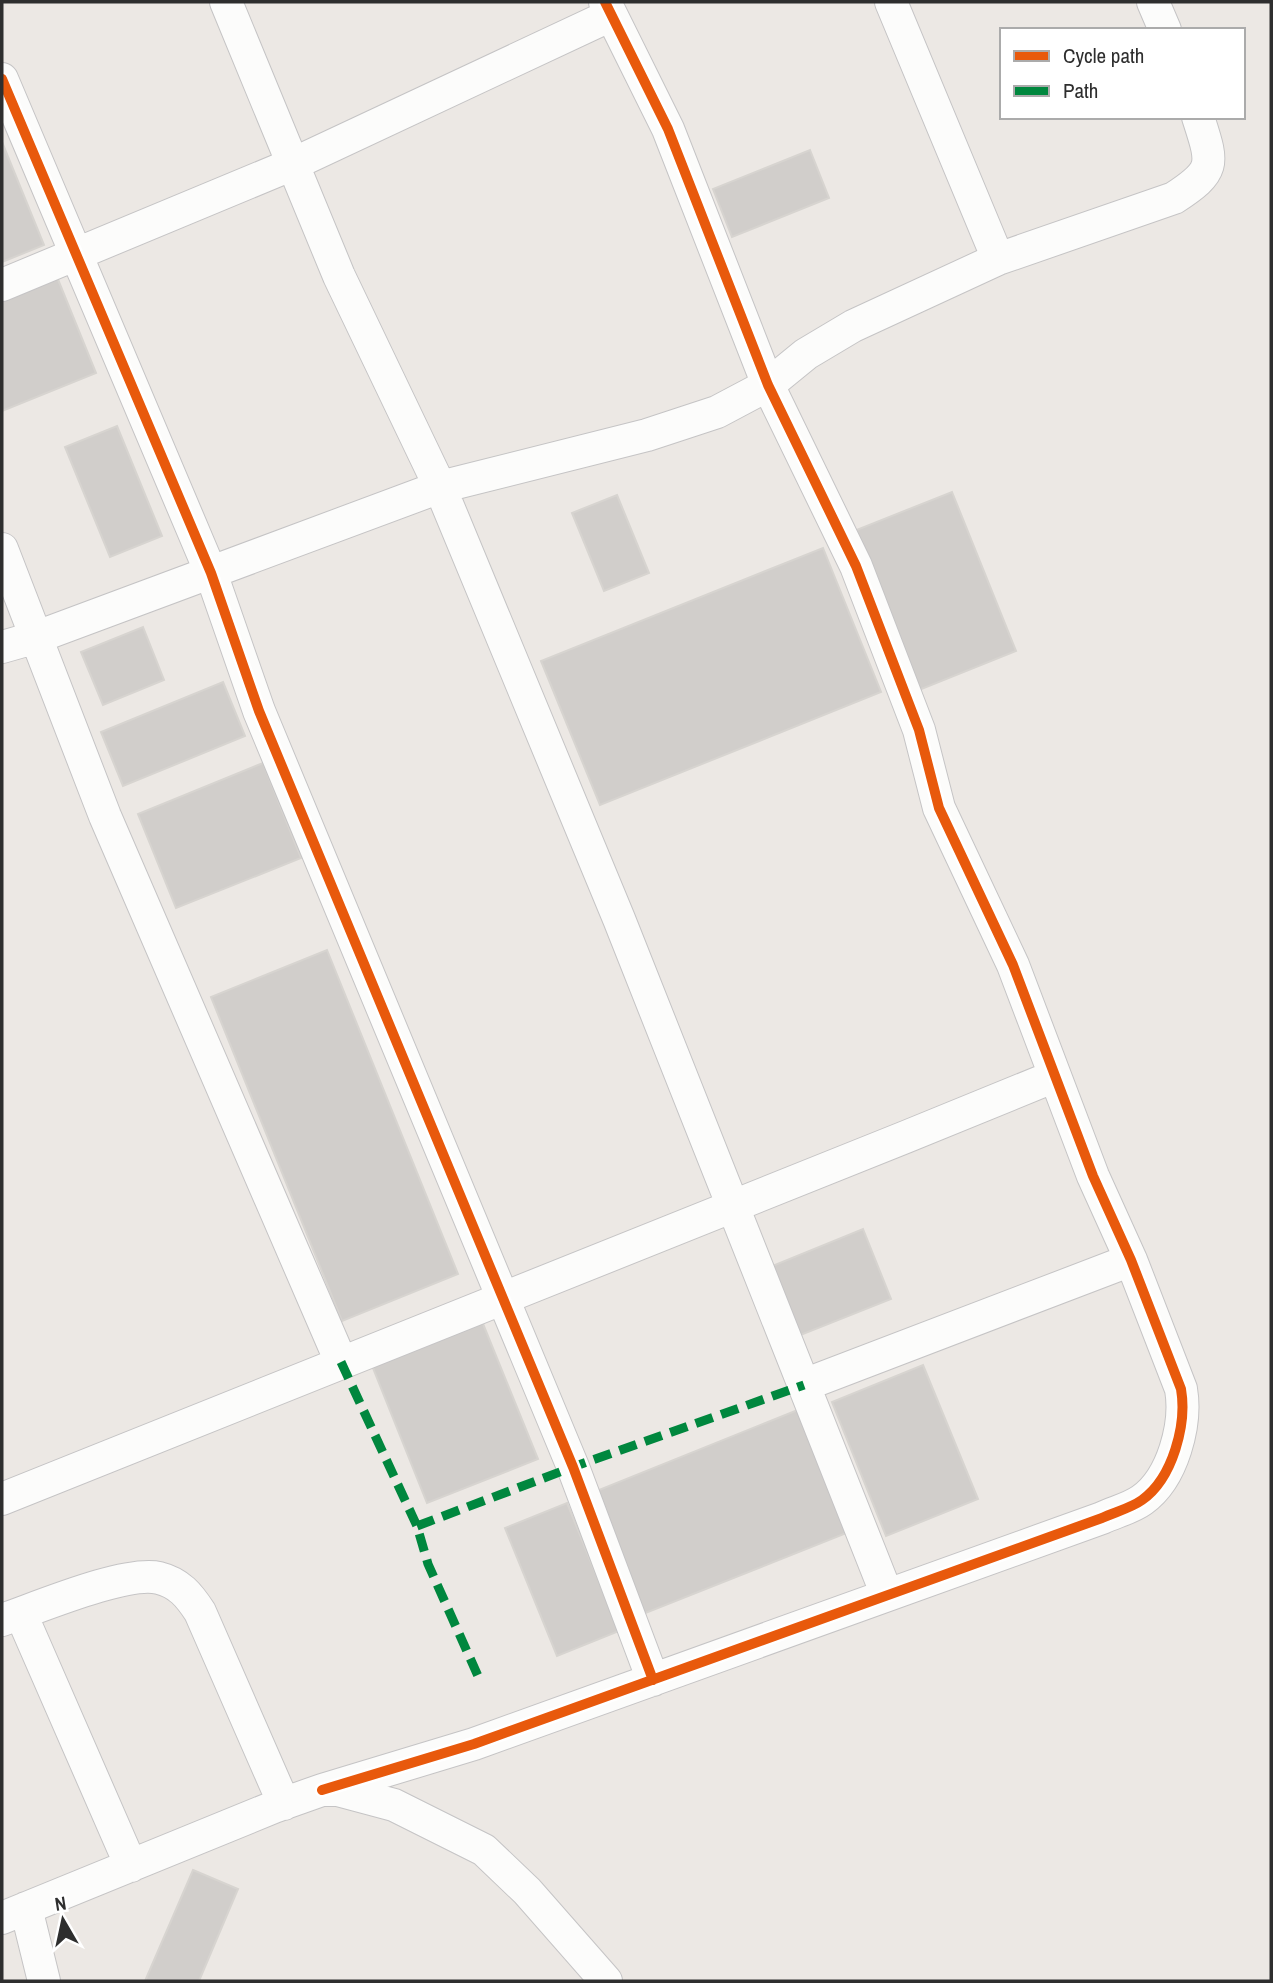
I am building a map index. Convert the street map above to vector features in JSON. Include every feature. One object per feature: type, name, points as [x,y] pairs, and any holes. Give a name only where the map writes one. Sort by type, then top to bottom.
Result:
[{"type":"street","points":[[226,2],[339,276],[440,487],[619,919],[731,1209],[887,1595]]},
{"type":"street","points":[[891,2],[998,259]]},
{"type":"street","points":[[1153,2],[1164,28]]},
{"type":"street","points":[[2,285],[293,164],[608,8],[668,129],[768,385],[856,566],[919,730],[939,808],[1013,965],[1105,1208],[1131,1260],[1181,1389],[1184,1407],[1172,1456],[1161,1479],[1143,1499],[1102,1518],[474,1744],[322,1790],[14,1913],[44,1981]]},
{"type":"street","points":[[2,79],[211,573],[259,711],[572,1467],[653,1680]]},
{"type":"street","points":[[2,647],[37,637],[440,487],[647,435],[717,412],[768,385],[828,339],[998,259],[1174,198],[1199,181],[1209,168],[1208,148],[1199,119]]},
{"type":"street","points":[[2,548],[105,816],[341,1362]]},
{"type":"street","points":[[2,1499],[500,1298],[731,1209],[1055,1076]]},
{"type":"street","points":[[804,1385],[1131,1260]]},
{"type":"street","points":[[131,1866],[12,1617],[130,1578],[156,1578],[180,1587],[200,1612],[284,1804]]},
{"type":"street","points":[[322,1790],[355,1792],[394,1805],[484,1850],[527,1891],[606,1981]]},
{"type":"building","points":[[2,142],[44,245],[2,262]]},
{"type":"building","points":[[810,150],[829,198],[732,237],[713,189]]},
{"type":"building","points":[[57,277],[96,373],[2,411],[2,299]]},
{"type":"building","points":[[117,426],[162,536],[110,557],[65,447]]},
{"type":"building","points":[[952,492],[1016,651],[919,690],[854,531]]},
{"type":"building","points":[[617,495],[649,573],[604,591],[572,513]]},
{"type":"building","points":[[823,548],[881,692],[600,805],[541,661]]},
{"type":"building","points":[[143,627],[164,680],[103,705],[81,652]]},
{"type":"building","points":[[223,682],[245,736],[123,786],[101,732]]},
{"type":"building","points":[[263,763],[301,858],[176,908],[138,814]]},
{"type":"building","points":[[327,950],[458,1274],[342,1321],[211,997]]},
{"type":"building","points":[[863,1229],[891,1299],[793,1338],[765,1269]]},
{"type":"building","points":[[479,1314],[538,1459],[427,1503],[369,1358]]},
{"type":"building","points":[[923,1365],[978,1499],[886,1536],[832,1402]]},
{"type":"building","points":[[800,1409],[849,1532],[643,1614],[594,1492]]},
{"type":"building","points":[[567,1503],[619,1631],[557,1656],[505,1528]]},
{"type":"building","points":[[193,1870],[238,1889],[199,1981],[145,1981]]},
{"type":"marked path","points":[[341,1362],[417,1526],[428,1564],[478,1676]]},
{"type":"marked path","points":[[417,1526],[804,1385]]},
{"type":"cycle path","points":[[322,1790],[474,1744],[1128,1508],[1142,1500],[1162,1478],[1170,1464],[1182,1418],[1181,1389],[1131,1260],[1093,1176],[1013,965],[939,808],[919,730],[856,566],[768,385],[668,129],[605,2]]},
{"type":"cycle path","points":[[2,79],[211,573],[259,711],[573,1467],[653,1680]]}]
